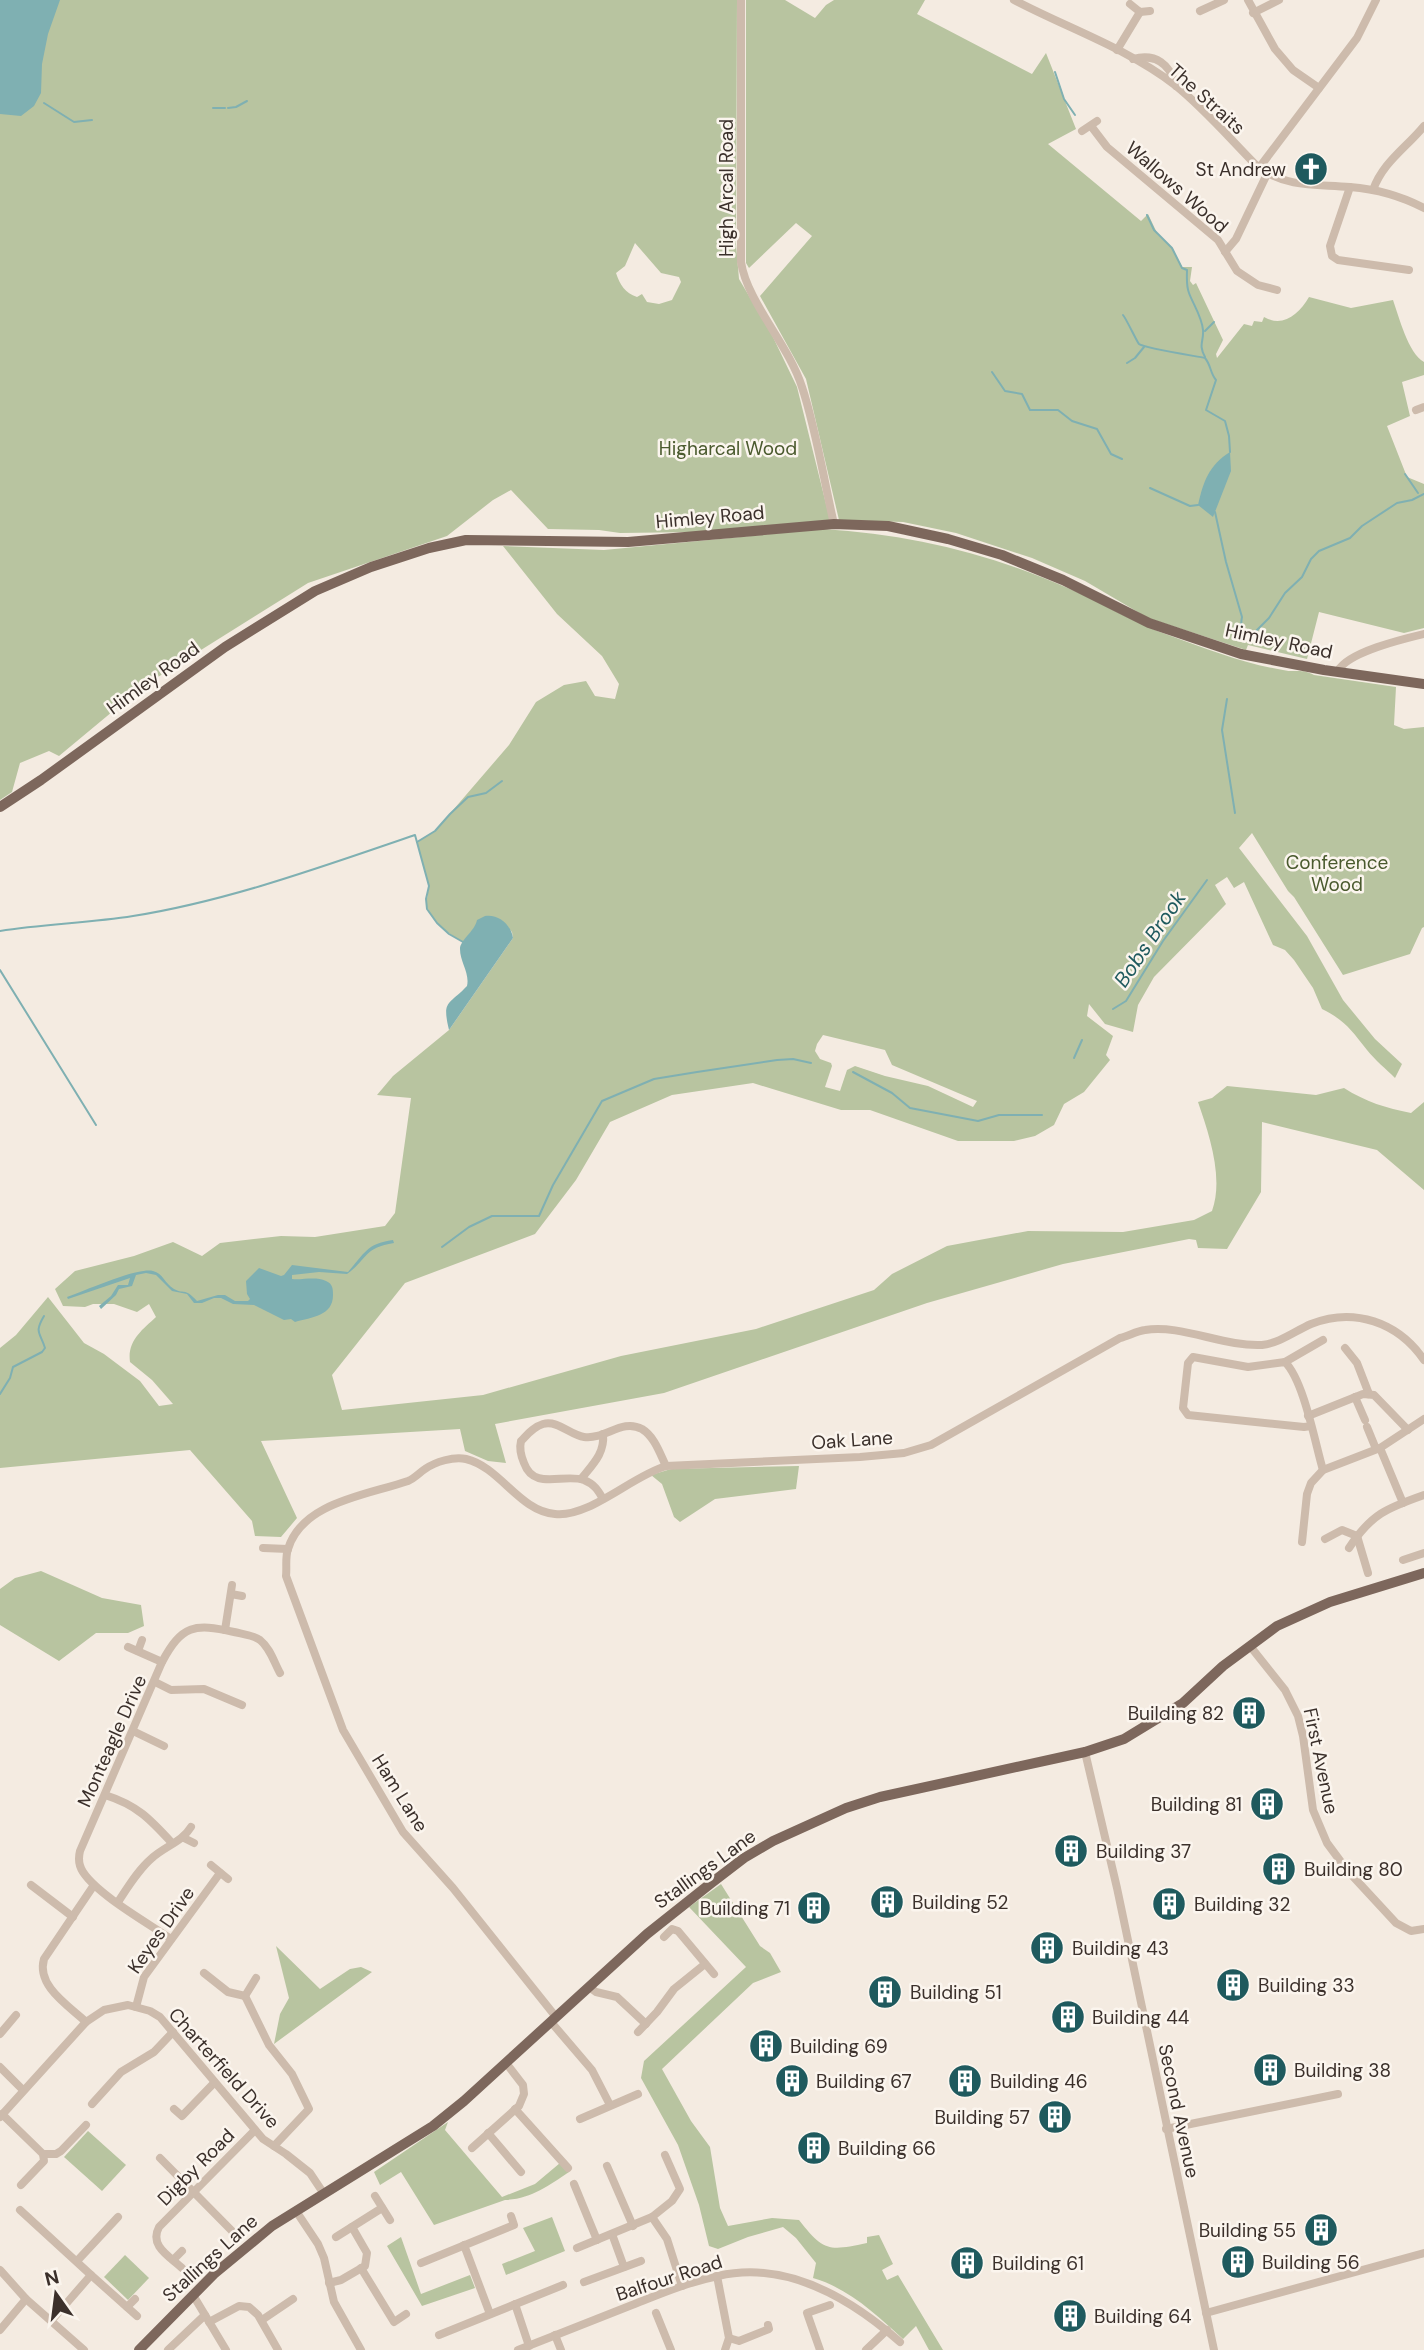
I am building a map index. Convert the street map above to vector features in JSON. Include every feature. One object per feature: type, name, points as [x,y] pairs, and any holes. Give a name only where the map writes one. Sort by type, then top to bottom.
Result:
[{"type":"main road","name":"Himley Road","points":[[0,807],[264,621],[315,590],[371,567],[429,548],[466,540],[628,542],[834,524],[888,526],[1002,555],[1063,580],[1149,623],[1241,654],[1424,684]]},
{"type":"main road","name":"Stallings Lane","points":[[139,2350],[240,2251],[272,2226],[433,2126],[647,1934],[744,1858],[798,1829],[882,1796],[1085,1752],[1124,1739],[1183,1703],[1223,1666],[1278,1626],[1330,1602],[1424,1573]]},
{"type":"street","name":"High Arcal Road","points":[[741,0],[743,276],[784,348],[802,387],[834,524]]},
{"type":"street","name":"The Straits","points":[[1014,0],[1133,59],[1176,86],[1267,174],[1305,185],[1373,190],[1408,200],[1424,208]]},
{"type":"street","points":[[1034,10],[1040,0]]},
{"type":"street","points":[[1198,12],[1224,0]]},
{"type":"street","points":[[1248,0],[1253,13],[1293,70],[1319,88]]},
{"type":"street","points":[[1253,13],[1279,0]]},
{"type":"street","points":[[1259,168],[1357,38],[1376,0]]},
{"type":"street","points":[[1130,5],[1140,12],[1150,11]]},
{"type":"street","points":[[1116,50],[1140,12]]},
{"type":"street","name":"Wallows Wood","points":[[1082,131],[1094,123],[1107,147],[1217,240],[1237,271],[1258,285],[1277,290]]},
{"type":"street","points":[[1373,190],[1378,175],[1424,126]]},
{"type":"street","points":[[1224,252],[1236,239],[1267,174]]},
{"type":"street","points":[[1350,187],[1330,246],[1332,256],[1338,260],[1409,270]]},
{"type":"street","points":[[1395,268],[1397,258]]},
{"type":"street","points":[[1338,671],[1350,659],[1424,634]]},
{"type":"street","name":"Oak Lane","points":[[288,1549],[299,1529],[321,1510],[412,1479],[428,1467],[459,1458],[469,1460],[490,1472],[526,1502],[542,1511],[557,1515],[580,1510],[648,1471],[666,1466],[860,1457],[931,1446],[1120,1338],[1146,1330],[1173,1331],[1235,1343],[1264,1345],[1311,1324],[1353,1317],[1372,1319],[1399,1332],[1424,1360]]},
{"type":"street","points":[[1311,1426],[1188,1415],[1183,1408],[1188,1363],[1193,1357],[1248,1367],[1285,1362],[1323,1340]]},
{"type":"street","points":[[1345,1348],[1357,1363],[1369,1394]]},
{"type":"street","points":[[1285,1362],[1292,1369],[1323,1470]]},
{"type":"street","points":[[1308,1416],[1369,1394],[1387,1406],[1408,1430]]},
{"type":"street","points":[[1356,1397],[1403,1503]]},
{"type":"street","points":[[1302,1542],[1307,1494],[1311,1483],[1323,1470],[1378,1448],[1424,1419]]},
{"type":"street","points":[[603,1499],[598,1489],[581,1479],[541,1480],[530,1473],[521,1454],[521,1441],[530,1431],[542,1424],[558,1425],[582,1437],[634,1426],[650,1435],[666,1466]]},
{"type":"street","points":[[581,1479],[601,1454],[603,1434]]},
{"type":"street","points":[[1349,1548],[1362,1528],[1375,1516],[1424,1495]]},
{"type":"street","points":[[1325,1539],[1342,1530],[1357,1536]]},
{"type":"street","points":[[1357,1536],[1368,1573]]},
{"type":"street","points":[[263,1548],[288,1549]]},
{"type":"street","name":"Ham Lane","points":[[288,1549],[286,1576],[334,1710],[365,1768],[404,1835],[453,1888],[554,2019],[600,2082],[610,2105]]},
{"type":"street","points":[[1403,1560],[1424,1553]]},
{"type":"street","points":[[225,1630],[232,1590],[242,1596]]},
{"type":"street","name":"Monteagle Drive","points":[[172,1939],[94,1885],[83,1872],[79,1855],[173,1642],[191,1629],[203,1627],[255,1637],[262,1641],[280,1673]]},
{"type":"street","points":[[138,1651],[142,1640]]},
{"type":"street","name":"First Avenue","points":[[1250,1646],[1285,1690],[1297,1716],[1303,1736],[1313,1810],[1327,1843],[1347,1870],[1396,1923],[1411,1931],[1424,1929]]},
{"type":"street","points":[[128,1647],[162,1662]]},
{"type":"street","points":[[155,1682],[172,1690],[204,1689],[242,1705]]},
{"type":"street","points":[[133,1731],[164,1746]]},
{"type":"street","name":"Second Avenue","points":[[1085,1752],[1117,1888],[1214,2350]]},
{"type":"street","points":[[105,1795],[136,1807],[173,1843]]},
{"type":"street","points":[[118,1902],[151,1859],[184,1838],[191,1827]]},
{"type":"street","points":[[184,1838],[194,1843]]},
{"type":"street","points":[[211,1865],[228,1879]]},
{"type":"street","name":"Keyes Drive","points":[[136,2007],[144,1977],[220,1873]]},
{"type":"street","points":[[86,2022],[46,1983],[43,1974],[44,1959],[94,1885]]},
{"type":"street","points":[[33,1901],[35,1889],[73,1917]]},
{"type":"street","points":[[664,1937],[672,1929],[678,1931],[713,1974]]},
{"type":"street","points":[[638,2032],[674,1989],[705,1964]]},
{"type":"street","points":[[204,1973],[228,1992],[245,1996]]},
{"type":"street","points":[[245,1996],[256,1978]]},
{"type":"street","points":[[589,1987],[596,1992],[617,1997],[646,2024]]},
{"type":"street","points":[[245,1996],[269,2045],[292,2074],[309,2109],[274,2146]]},
{"type":"street","points":[[21,2185],[44,2161],[43,2154],[1,2115],[86,2022],[113,2007],[136,2007]]},
{"type":"street","name":"Charterfield Drive","points":[[136,2007],[160,2017],[263,2139],[310,2174],[324,2194]]},
{"type":"street","points":[[0,2034],[16,2015]]},
{"type":"street","points":[[0,2018],[7,2025]]},
{"type":"street","points":[[92,2104],[121,2072],[154,2052],[173,2032]]},
{"type":"street","points":[[472,2148],[515,2109],[524,2094],[523,2085],[506,2063]]},
{"type":"street","points":[[0,2067],[23,2090]]},
{"type":"street","points":[[174,2109],[182,2116],[214,2083]]},
{"type":"street","points":[[580,2119],[638,2094]]},
{"type":"street","points":[[1166,2129],[1338,2094]]},
{"type":"street","points":[[515,2109],[568,2168]]},
{"type":"street","points":[[43,2154],[56,2154],[61,2151],[86,2125]]},
{"type":"street","name":"Digby Road","points":[[181,2268],[159,2248],[156,2231],[255,2130]]},
{"type":"street","points":[[488,2133],[522,2172]]},
{"type":"street","points":[[577,2248],[652,2217],[672,2202],[680,2189],[665,2155]]},
{"type":"street","points":[[160,2158],[233,2232]]},
{"type":"street","points":[[607,2166],[615,2175],[633,2226]]},
{"type":"street","points":[[573,2184],[597,2240]]},
{"type":"street","points":[[375,2196],[390,2220]]},
{"type":"street","points":[[336,2237],[382,2208]]},
{"type":"street","points":[[20,2210],[137,2316]]},
{"type":"street","points":[[296,2211],[318,2244],[334,2302],[361,2350]]},
{"type":"street","points":[[421,2263],[514,2225],[511,2216]]},
{"type":"street","points":[[652,2217],[667,2239],[682,2286]]},
{"type":"street","points":[[22,2226],[28,2218]]},
{"type":"street","points":[[77,2261],[116,2224]]},
{"type":"street","points":[[329,2283],[341,2280],[366,2262],[367,2253],[352,2227]]},
{"type":"street","points":[[612,2234],[624,2267]]},
{"type":"street","points":[[464,2245],[490,2315]]},
{"type":"street","points":[[173,2260],[181,2251]]},
{"type":"street","points":[[1206,2312],[1424,2253]]},
{"type":"street","points":[[584,2281],[640,2261]]},
{"type":"street","points":[[361,2268],[394,2322],[406,2314]]},
{"type":"street","points":[[0,2270],[26,2299],[84,2350]]},
{"type":"street","name":"Balfour Road","points":[[518,2350],[682,2286],[717,2276],[754,2272],[797,2280],[838,2295],[866,2313],[900,2342]]},
{"type":"street","points":[[52,2320],[91,2275]]},
{"type":"street","points":[[717,2276],[729,2337],[723,2350]]},
{"type":"street","points":[[439,2335],[564,2285]]},
{"type":"street","points":[[193,2295],[226,2350]]},
{"type":"street","points":[[0,2330],[26,2299]]},
{"type":"street","points":[[127,2307],[135,2299]]},
{"type":"street","points":[[261,2320],[293,2299]]},
{"type":"street","points":[[515,2304],[529,2346]]},
{"type":"street","points":[[167,2350],[207,2319],[243,2305],[252,2308],[278,2350]]},
{"type":"street","points":[[820,2350],[807,2313],[830,2305]]},
{"type":"street","points":[[656,2313],[671,2350]]},
{"type":"street","points":[[729,2337],[739,2341],[769,2329],[768,2325]]},
{"type":"street","points":[[866,2350],[887,2330]]},
{"type":"street","points":[[555,2335],[561,2350]]},
{"type":"green space","name":"Higharcal Wood","points":[[0,0],[737,0],[736,244],[739,279],[771,333],[797,387],[830,520],[696,532],[620,533],[548,529],[511,490],[493,500],[447,536],[308,583],[142,687],[59,756],[49,751],[20,763],[12,792],[0,800]],"holes":[[[635,243],[661,273],[679,277],[681,282],[672,300],[659,304],[647,302],[642,294],[637,297],[626,291],[616,273],[625,266]]]},
{"type":"green space","points":[[746,0],[785,0],[815,18],[834,0],[925,0],[917,14],[1032,74],[1046,53],[1076,129],[1048,144],[1141,221],[1148,214],[1158,235],[1172,248],[1182,267],[1192,267],[1190,281],[1193,285],[1196,283],[1223,340],[1216,354],[1217,358],[1244,324],[1252,326],[1254,321],[1262,322],[1264,317],[1278,321],[1290,318],[1309,297],[1351,308],[1393,300],[1413,351],[1424,362],[1424,375],[1402,382],[1410,416],[1387,426],[1407,477],[1424,484],[1424,628],[1404,633],[1319,612],[1307,659],[1248,645],[1246,650],[1148,618],[1085,581],[1032,558],[956,533],[903,522],[839,520],[806,379],[760,296],[812,236],[796,223],[749,268],[746,263]]},
{"type":"green space","name":"Conference Wood","points":[[823,529],[918,541],[980,556],[1040,577],[1158,631],[1240,660],[1288,671],[1396,687],[1394,725],[1404,729],[1424,727],[1424,927],[1410,954],[1343,975],[1252,833],[1239,848],[1307,936],[1343,1000],[1375,1039],[1402,1064],[1395,1078],[1370,1054],[1348,1026],[1322,1009],[1313,988],[1294,960],[1285,950],[1273,945],[1244,882],[1234,888],[1227,877],[1215,885],[1226,904],[1154,977],[1138,1005],[1133,1032],[1105,1024],[1089,1004],[1087,1016],[1113,1036],[1106,1055],[1110,1060],[1084,1092],[1064,1104],[1054,1125],[1035,1136],[1014,1141],[958,1141],[870,1110],[841,1110],[753,1083],[672,1095],[610,1122],[576,1180],[535,1234],[405,1283],[332,1375],[342,1410],[483,1395],[621,1356],[756,1329],[874,1290],[892,1274],[947,1246],[1028,1231],[1123,1232],[1194,1220],[1212,1211],[1216,1185],[1214,1156],[1198,1102],[1212,1098],[1227,1086],[1316,1095],[1344,1088],[1376,1104],[1411,1113],[1424,1102],[1424,1190],[1377,1150],[1262,1122],[1261,1192],[1227,1249],[1198,1248],[1196,1240],[1189,1239],[1063,1264],[927,1303],[664,1393],[495,1424],[506,1463],[488,1461],[465,1451],[460,1429],[261,1441],[297,1518],[281,1537],[255,1536],[252,1521],[190,1450],[0,1468],[0,1348],[16,1335],[48,1297],[84,1343],[104,1354],[140,1381],[159,1406],[173,1404],[152,1380],[130,1362],[133,1342],[156,1317],[149,1304],[137,1312],[114,1304],[63,1306],[55,1289],[75,1271],[134,1256],[173,1242],[202,1256],[220,1243],[281,1236],[315,1237],[385,1226],[395,1213],[411,1098],[377,1095],[393,1076],[449,1030],[513,938],[512,932],[501,920],[476,926],[463,942],[441,927],[426,905],[429,886],[417,842],[435,831],[509,745],[536,702],[564,685],[586,681],[595,696],[615,699],[619,684],[602,656],[557,614],[503,546],[604,550]],"holes":[[[823,1035],[885,1050],[892,1065],[977,1101],[973,1107],[928,1086],[855,1066],[847,1070],[840,1091],[825,1087],[832,1066],[820,1059],[815,1051]]]},
{"type":"green space","points":[[799,1466],[796,1489],[715,1499],[680,1522],[674,1517],[662,1484],[651,1475],[671,1469]]},
{"type":"green space","points":[[41,1571],[102,1598],[141,1605],[144,1626],[128,1633],[96,1633],[59,1661],[0,1625],[0,1589],[15,1578]]},
{"type":"green space","points":[[721,1884],[760,1946],[770,1953],[781,1972],[753,1983],[662,2069],[691,2121],[710,2147],[720,2208],[728,2226],[772,2218],[799,2220],[821,2243],[835,2248],[867,2243],[867,2237],[879,2235],[893,2264],[882,2270],[887,2280],[898,2275],[943,2350],[929,2350],[916,2326],[903,2339],[850,2295],[813,2278],[816,2263],[796,2238],[783,2227],[718,2249],[709,2246],[699,2205],[678,2145],[641,2078],[644,2061],[746,1967],[689,1907]]},
{"type":"green space","points":[[276,1946],[320,1989],[350,1969],[361,1967],[372,1972],[274,2044],[280,2014],[289,1998]]},
{"type":"green space","points":[[448,2122],[445,2130],[502,2197],[535,2184],[560,2163],[569,2172],[531,2194],[505,2200],[434,2225],[401,2172],[380,2185],[374,2172]]},
{"type":"green space","points":[[88,2131],[126,2165],[102,2191],[64,2157]]},
{"type":"green space","points":[[552,2217],[565,2251],[506,2275],[502,2264],[535,2251],[523,2228]]},
{"type":"green space","points":[[401,2237],[421,2294],[470,2275],[475,2288],[422,2306],[387,2246]]},
{"type":"green space","points":[[125,2255],[149,2278],[128,2300],[104,2277]]},
{"type":"water","points":[[0,0],[60,0],[48,34],[42,64],[41,93],[34,106],[21,116],[0,114]]},
{"type":"water","points":[[1230,452],[1231,471],[1213,517],[1198,505],[1200,497],[1212,468]]},
{"type":"water","points":[[485,916],[504,921],[513,938],[449,1030],[446,1013],[448,1004],[467,986],[460,949],[477,920]]},
{"type":"water","points":[[393,1240],[394,1243],[371,1251],[347,1274],[319,1272],[292,1275],[292,1279],[314,1278],[326,1281],[333,1291],[332,1302],[325,1311],[295,1322],[291,1319],[284,1320],[254,1305],[233,1304],[221,1298],[194,1303],[187,1294],[172,1291],[156,1275],[146,1273],[136,1275],[132,1286],[119,1289],[101,1309],[99,1306],[111,1296],[118,1285],[128,1285],[130,1278],[68,1299],[67,1297],[124,1276],[153,1271],[162,1276],[171,1287],[187,1293],[197,1301],[225,1295],[235,1301],[248,1301],[250,1299],[246,1281],[259,1268],[281,1276],[292,1265],[348,1272],[371,1247]]},
{"type":"waterway","points":[[1055,72],[1064,99],[1075,115]]},
{"type":"waterway","points":[[228,108],[247,101]]},
{"type":"waterway","points":[[44,103],[74,122],[92,120]]},
{"type":"waterway","points":[[213,108],[225,108]]},
{"type":"waterway","points":[[1147,215],[1154,230],[1172,248],[1182,268],[1187,270],[1188,290],[1202,325],[1205,357]]},
{"type":"waterway","points":[[1123,315],[1139,344],[1205,358],[1216,380],[1206,410],[1225,421],[1230,452]]},
{"type":"waterway","points":[[1205,331],[1214,322]]},
{"type":"waterway","points":[[1127,363],[1144,347]]},
{"type":"waterway","points":[[992,372],[1005,391],[1022,394],[1030,410],[1058,410],[1072,421],[1097,429],[1111,454],[1122,459]]},
{"type":"waterway","points":[[1405,474],[1418,493]]},
{"type":"waterway","points":[[1150,488],[1190,506],[1198,505]]},
{"type":"waterway","name":"Bobs Brook","points":[[1215,512],[1242,617],[1242,628],[1248,639],[1269,618],[1285,593],[1302,577],[1311,559],[1319,551],[1350,538],[1362,526],[1397,503],[1424,494]]},
{"type":"waterway","name":"Bobs Brook","points":[[1227,699],[1222,730],[1235,813]]},
{"type":"waterway","points":[[417,842],[435,831],[468,797],[486,793],[502,781]]},
{"type":"waterway","points":[[0,931],[133,916],[204,901],[276,882],[415,835],[429,886],[427,909],[437,923],[463,942]]},
{"type":"waterway","name":"Bobs Brook","points":[[1113,1009],[1126,1001],[1163,941],[1207,880]]},
{"type":"waterway","points":[[0,970],[96,1125]]},
{"type":"waterway","name":"Bobs Brook","points":[[1074,1058],[1082,1040]]},
{"type":"waterway","points":[[442,1247],[469,1227],[492,1216],[539,1216],[553,1185],[602,1101],[654,1079],[777,1060],[793,1059],[811,1063]]},
{"type":"waterway","points":[[853,1072],[892,1093],[910,1108],[978,1121],[999,1115],[1042,1115]]},
{"type":"waterway","points":[[0,1394],[13,1367],[45,1348],[39,1329],[44,1316]]},
{"type":"place","name":"St Andrew","points":[[1311,169]]},
{"type":"place","name":"Building 82","points":[[1249,1713]]},
{"type":"place","name":"Building 81","points":[[1267,1804]]},
{"type":"place","name":"Building 37","points":[[1071,1851]]},
{"type":"place","name":"Building 80","points":[[1279,1869]]},
{"type":"place","name":"Building 52","points":[[887,1902]]},
{"type":"place","name":"Building 32","points":[[1169,1904]]},
{"type":"place","name":"Building 71","points":[[814,1908]]},
{"type":"place","name":"Building 43","points":[[1047,1948]]},
{"type":"place","name":"Building 33","points":[[1233,1985]]},
{"type":"place","name":"Building 51","points":[[885,1992]]},
{"type":"place","name":"Building 44","points":[[1068,2017]]},
{"type":"place","name":"Building 69","points":[[766,2046]]},
{"type":"place","name":"Building 38","points":[[1270,2070]]},
{"type":"place","name":"Building 67","points":[[792,2081]]},
{"type":"place","name":"Building 46","points":[[965,2081]]},
{"type":"place","name":"Building 57","points":[[1055,2117]]},
{"type":"place","name":"Building 66","points":[[814,2148]]},
{"type":"place","name":"Building 55","points":[[1321,2230]]},
{"type":"place","name":"Building 56","points":[[1238,2262]]},
{"type":"place","name":"Building 61","points":[[967,2263]]},
{"type":"place","name":"Building 64","points":[[1070,2316]]}]
